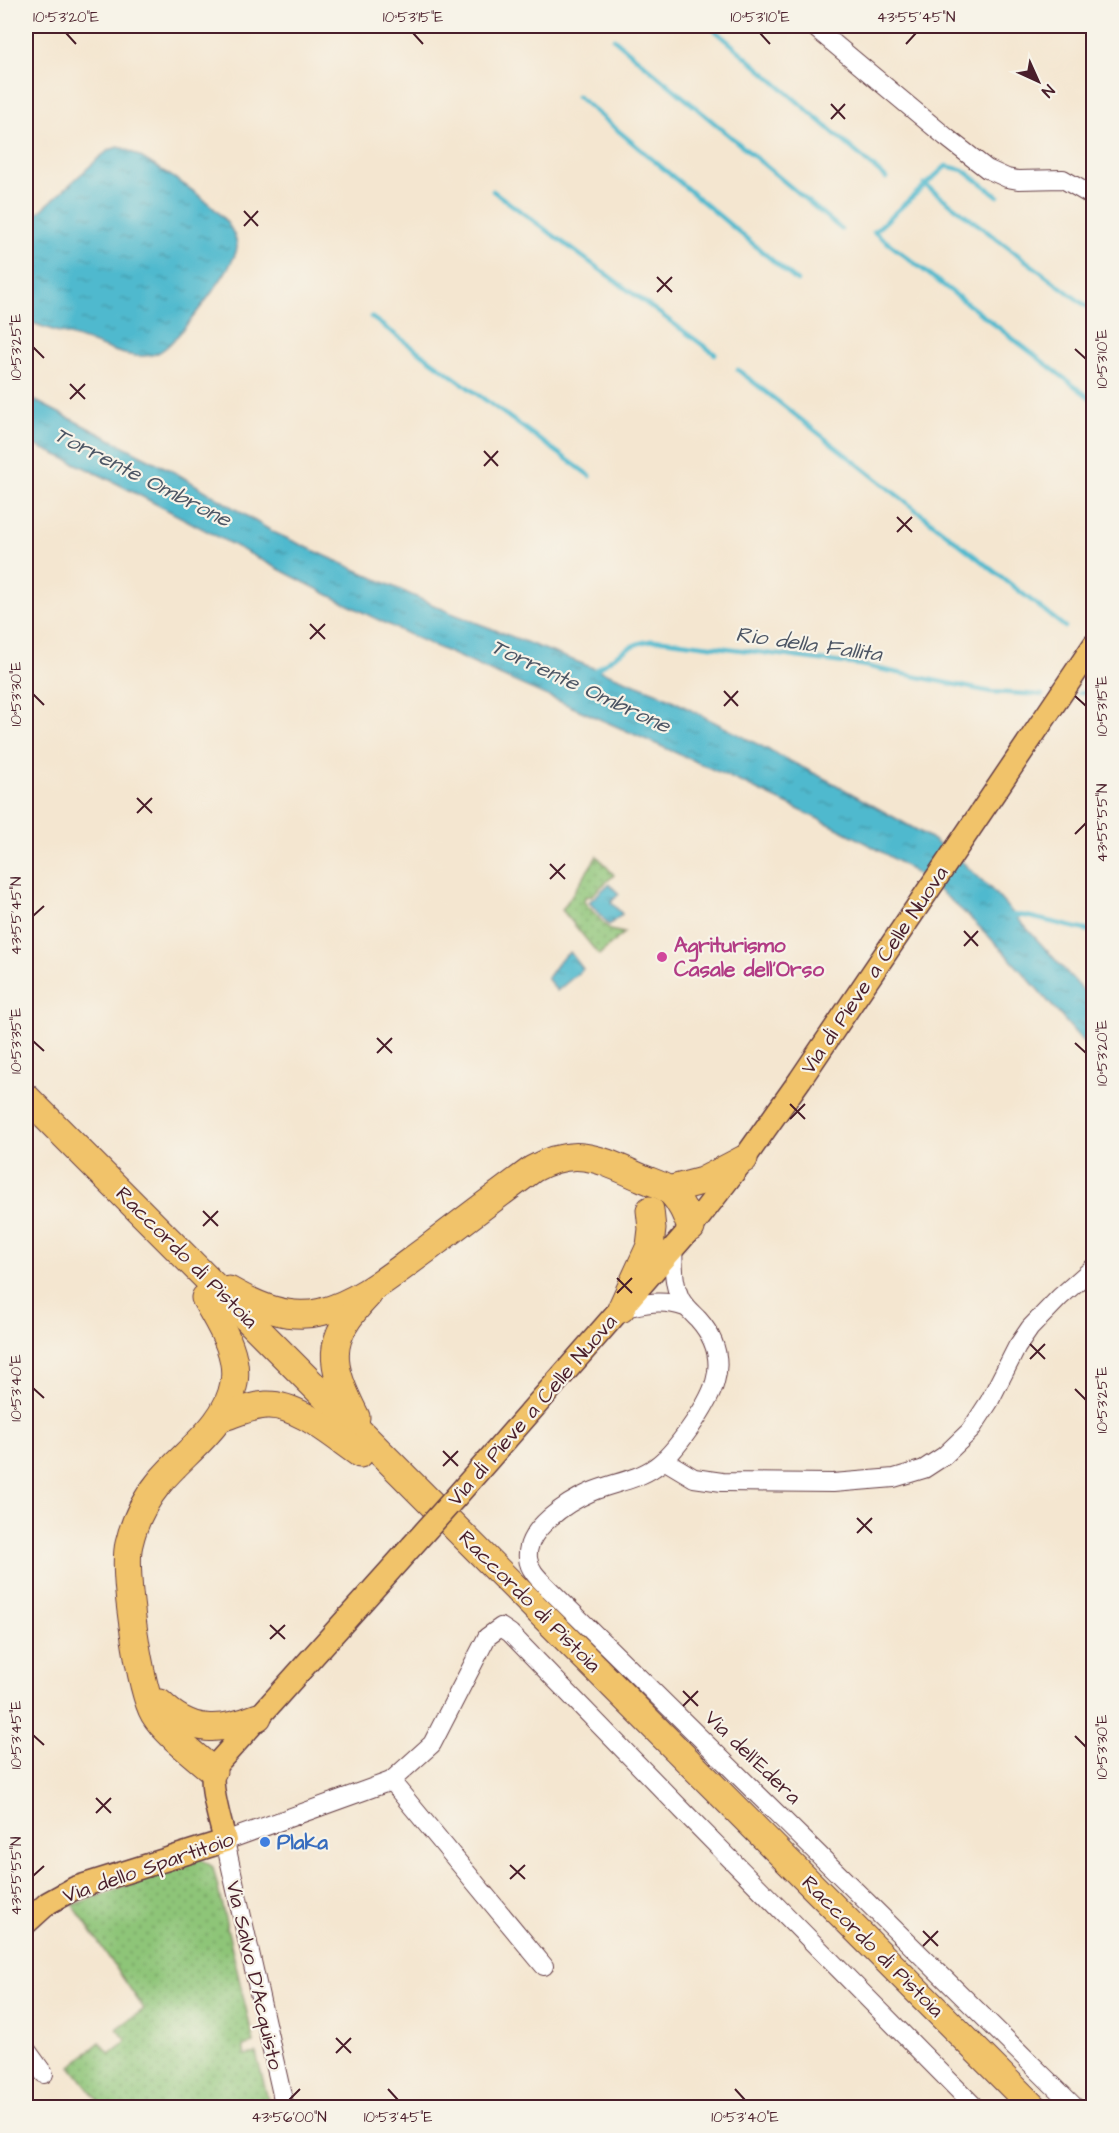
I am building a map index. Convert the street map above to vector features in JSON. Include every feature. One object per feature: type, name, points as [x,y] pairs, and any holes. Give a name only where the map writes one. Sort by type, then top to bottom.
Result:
[{"type":"highway","name":"Raccordo di Pistoia","points":[[26,1096],[207,1289]]},
{"type":"highway","name":"Raccordo di Pistoia","points":[[26,1118],[207,1289],[1034,2108]]},
{"type":"highway","points":[[207,1289],[256,1305],[295,1314],[321,1312],[338,1306],[377,1286],[533,1169],[546,1162],[569,1156],[594,1158],[668,1190],[682,1207],[691,1228]]},
{"type":"highway","points":[[668,1190],[683,1188],[702,1181],[744,1159]]},
{"type":"highway","points":[[614,1165],[650,1210],[665,1221],[691,1228]]},
{"type":"highway","points":[[621,1309],[650,1246],[652,1229],[650,1210]]},
{"type":"highway","points":[[363,1445],[340,1382],[335,1355],[338,1337],[345,1322],[377,1286]]},
{"type":"highway","points":[[207,1289],[234,1362],[233,1390],[221,1418],[158,1484],[139,1515],[129,1543],[128,1585],[145,1686],[152,1711],[158,1720],[216,1765]]},
{"type":"highway","points":[[221,1418],[256,1406],[280,1407],[302,1415],[363,1445]]},
{"type":"highway","name":"Raccordo di Pistoia","points":[[363,1445],[1012,2108]]},
{"type":"highway","points":[[145,1686],[171,1713],[188,1723],[205,1728],[228,1727],[258,1717]]},
{"type":"highway","points":[[205,1728],[215,1742],[216,1765]]},
{"type":"main road","name":"Via di Pieve a Celle Nuova","points":[[216,1765],[455,1498],[691,1228],[744,1159],[1094,645]]},
{"type":"main road","name":"Via Salvo D'Acquisto","points":[[216,1765],[213,1783],[225,1841]]},
{"type":"main road","name":"Via dello Spartitoio","points":[[26,1923],[48,1903],[75,1888],[225,1841]]},
{"type":"street","points":[[813,26],[987,169],[1018,180],[1063,180],[1094,196]]},
{"type":"street","points":[[673,1249],[676,1286],[685,1307],[707,1330],[713,1341],[717,1355],[716,1380],[702,1408],[664,1460],[694,1478],[722,1482],[833,1483],[894,1478],[924,1469],[944,1456],[970,1431],[1030,1328],[1094,1267]]},
{"type":"street","points":[[621,1309],[653,1301],[672,1302],[685,1307]]},
{"type":"street","name":"Via dell'Edera","points":[[664,1460],[649,1471],[580,1497],[549,1519],[534,1537],[529,1549],[528,1559],[532,1570],[1076,2108]]},
{"type":"street","name":"Via dello Spartitoio","points":[[225,1841],[391,1781],[432,1744],[483,1644],[497,1628],[504,1628],[976,2108]]},
{"type":"street","points":[[391,1781],[544,1966]]},
{"type":"street","name":"Via Salvo D'Acquisto","points":[[225,1841],[285,2108]]},
{"type":"street","points":[[26,2049],[44,2074]]},
{"type":"green space","points":[[597,856],[614,875],[591,896],[585,897],[584,902],[610,930],[624,933],[599,955],[562,910]]},
{"type":"green space","points":[[201,1859],[213,1867],[254,2043],[243,2046],[245,2055],[256,2053],[270,2107],[95,2107],[100,2103],[71,2066],[100,2042],[110,2054],[127,2041],[117,2029],[144,2009],[73,1905]]},
{"type":"water","points":[[118,147],[139,156],[202,198],[226,222],[234,234],[237,246],[228,268],[194,316],[164,349],[148,356],[120,353],[26,320],[26,224],[100,157]]},
{"type":"water","name":"Torrente Ombrone","points":[[26,396],[176,473],[273,532],[451,613],[658,693],[833,783],[929,837],[961,861],[990,888],[1093,1001],[1093,1053],[986,933],[938,890],[895,860],[835,827],[753,788],[410,635],[299,580],[116,483],[26,441]]},
{"type":"water","points":[[609,884],[619,894],[611,902],[622,914],[609,925],[589,902]]},
{"type":"water","points":[[570,952],[583,969],[557,991],[547,978],[559,961]]},
{"type":"waterway","points":[[710,26],[886,178]]},
{"type":"waterway","points":[[614,39],[841,229]]},
{"type":"waterway","points":[[577,96],[797,281]]},
{"type":"waterway","points":[[998,196],[963,170],[946,166],[874,232],[1094,401]]},
{"type":"waterway","points":[[924,184],[1094,312]]},
{"type":"waterway","points":[[493,191],[715,354]]},
{"type":"waterway","points":[[371,317],[590,476]]},
{"type":"waterway","points":[[738,370],[1065,627]]},
{"type":"waterway","name":"Rio della Fallita","points":[[593,672],[634,645],[652,640],[663,640],[860,665],[991,692],[1042,695]]},
{"type":"waterway","name":"Rio della Fallita","points":[[1079,693],[1094,691]]},
{"type":"waterway","points":[[1011,915],[1026,916],[1094,932]]},
{"type":"place","name":"Agriturismo Casale dell'Orso","points":[[662,957]]},
{"type":"place","name":"Plaka","points":[[265,1842]]}]
